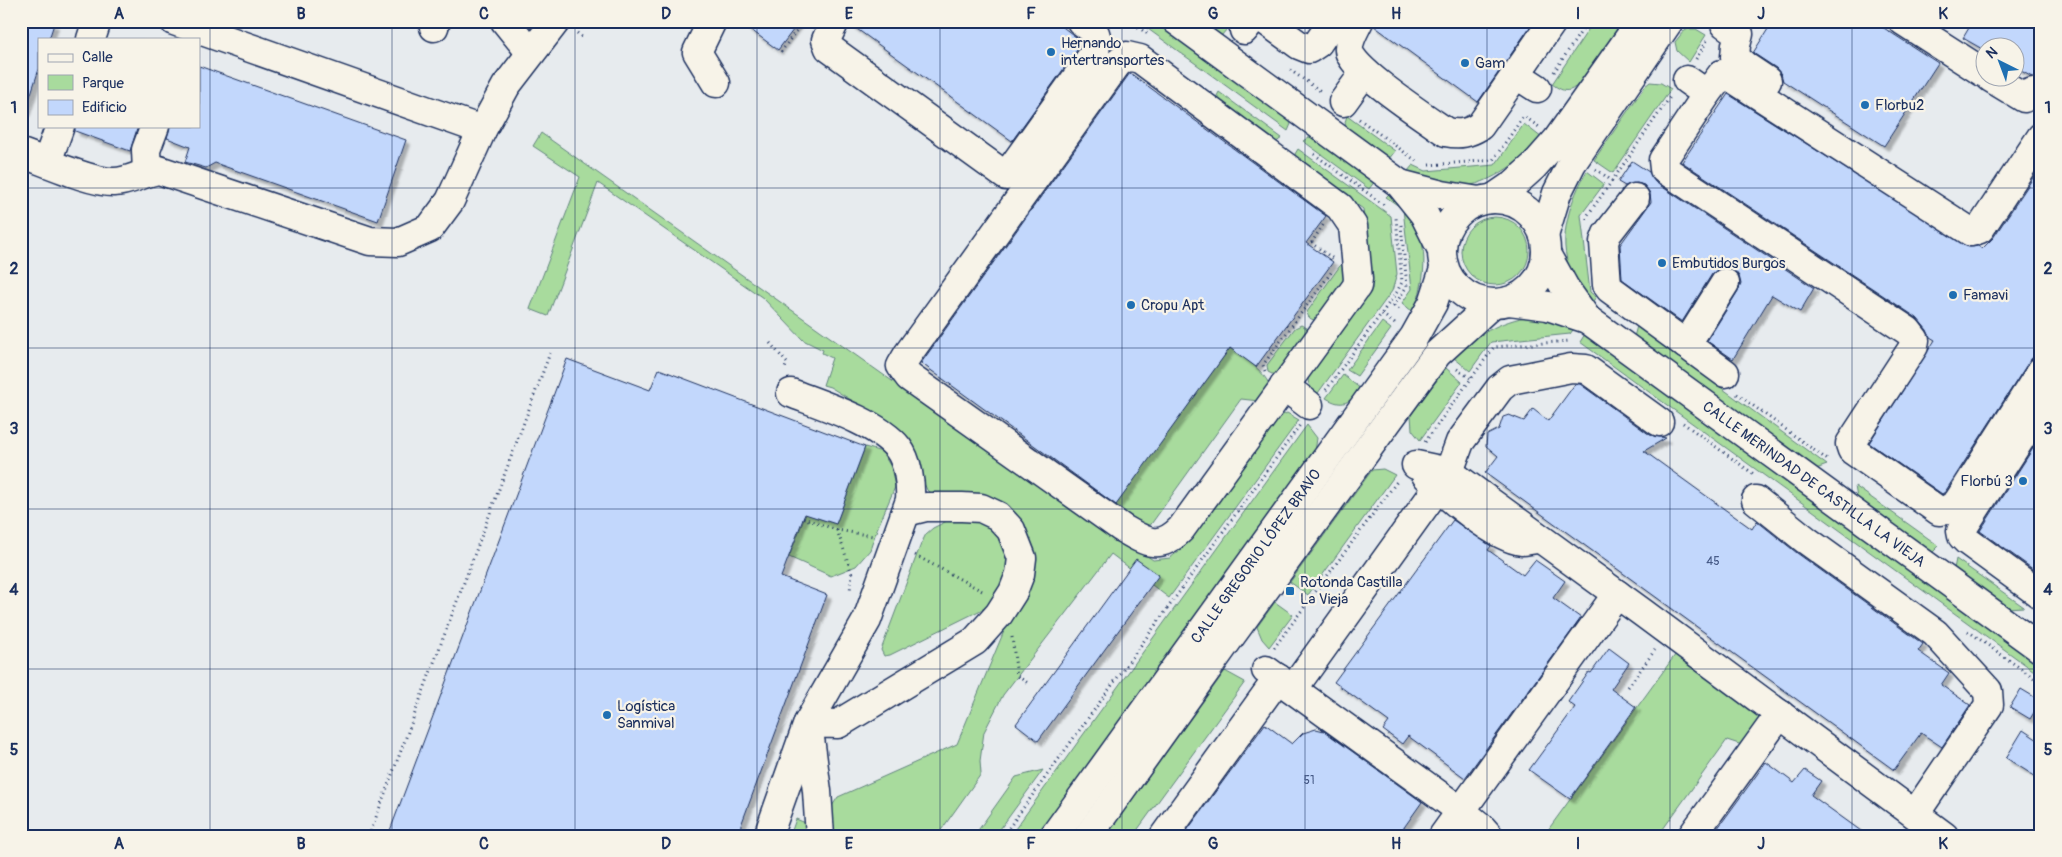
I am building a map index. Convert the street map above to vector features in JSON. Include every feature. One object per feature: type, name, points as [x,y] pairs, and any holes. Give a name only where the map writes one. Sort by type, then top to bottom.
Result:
[{"type":"main road","points":[[91,38],[97,21]]},
{"type":"main road","points":[[174,21],[482,130]]},
{"type":"main road","points":[[505,21],[530,52]]},
{"type":"main road","points":[[21,153],[100,181],[116,182],[146,172],[159,170],[173,173],[370,240],[398,242],[430,228],[450,201],[482,130],[506,86],[530,52],[556,21]]},
{"type":"main road","points":[[712,21],[697,52],[716,83]]},
{"type":"main road","points":[[835,21],[826,40],[829,48],[1006,176],[1095,52],[1097,40],[1095,31],[1081,21]]},
{"type":"main road","points":[[1177,21],[1424,214],[1443,258],[1448,278],[1463,294],[1482,302],[1500,303],[1531,288],[1538,278],[1557,193],[1572,164],[1669,21]]},
{"type":"main road","points":[[1254,24],[1309,49],[1318,43],[1333,21]]},
{"type":"main road","points":[[1360,21],[1353,34],[1348,51],[1352,60],[1364,73],[1446,132],[1456,134],[1468,134],[1534,87],[1554,21]]},
{"type":"main road","points":[[1443,258],[1444,236],[1453,219],[1467,206],[1486,200],[1514,184],[1534,166],[1557,140],[1641,21]]},
{"type":"main road","points":[[1904,21],[1974,66]]},
{"type":"main road","points":[[1730,29],[1736,45],[1735,57],[1746,68],[1878,154]]},
{"type":"main road","points":[[1127,56],[1140,59],[1284,152],[1340,207],[1352,226],[1358,279],[1357,286],[1275,379],[1182,529],[1172,538],[1156,543],[1146,542],[1115,523],[909,377],[901,366],[1117,64],[1127,56]]},
{"type":"main road","points":[[1342,105],[1364,73]]},
{"type":"main road","points":[[2041,136],[1980,229],[1971,232],[1726,74],[1722,74],[1717,78],[1690,83],[1663,160],[1664,170],[1908,331],[1915,340],[1914,346],[1850,444],[1851,460],[1939,511],[1947,510],[1957,503],[2041,371]]},
{"type":"main road","points":[[2008,88],[2024,98],[2032,92],[2041,97]]},
{"type":"main road","points":[[47,162],[59,128]]},
{"type":"main road","points":[[146,172],[146,150],[155,128]]},
{"type":"main road","points":[[1393,188],[1486,200],[1509,201],[1524,208],[1539,225],[1545,245]]},
{"type":"main road","points":[[1635,198],[1607,234],[1604,248],[1607,285],[1634,310],[1725,373]]},
{"type":"main road","name":"CALLE MERINDAD DE CASTILLA LA VIEJA","points":[[1545,245],[1564,288],[1587,319],[2041,649]]},
{"type":"main road","name":"CALLE GREGORIO LÓPEZ BRAVO","points":[[1054,836],[1421,326],[1433,303],[1443,258]]},
{"type":"main road","points":[[1686,345],[1725,283]]},
{"type":"main road","name":"CALLE MERINDAD DE CASTILLA LA VIEJA","points":[[1500,303],[1548,306],[1587,319]]},
{"type":"main road","name":"CALLE GREGORIO LÓPEZ BRAVO","points":[[1088,836],[1437,354],[1500,303]]},
{"type":"main road","points":[[1164,836],[1279,679],[1444,485],[1460,442],[1500,388],[1510,380],[1571,368],[1586,370],[1659,422]]},
{"type":"main road","points":[[1275,379],[1312,407]]},
{"type":"main road","points":[[768,836],[808,723],[867,620],[910,500],[911,485],[899,448],[878,430],[791,393]]},
{"type":"main road","points":[[2040,602],[1962,536],[1957,538],[2041,407]]},
{"type":"main road","points":[[1444,485],[1501,534],[1522,541],[1540,538]]},
{"type":"main road","points":[[1444,485],[1540,538],[1944,836]]},
{"type":"main road","points":[[1756,500],[1806,540],[1935,633],[1988,691],[1989,705],[1915,814]]},
{"type":"main road","points":[[808,723],[838,724],[975,641],[1000,614],[1013,592],[1020,574],[1022,558],[1011,530],[998,516],[980,508],[926,507],[906,512]]},
{"type":"main road","points":[[1443,836],[1617,594]]},
{"type":"main road","points":[[1279,679],[1461,811],[1489,836]]},
{"type":"main road","points":[[1692,836],[1780,714]]},
{"type":"main road","points":[[808,723],[817,791],[820,836]]},
{"type":"path","points":[[781,52],[803,21]]},
{"type":"path","points":[[1524,116],[1534,87],[1588,21]]},
{"type":"path","points":[[1612,181],[1690,83],[1730,29]]},
{"type":"path","points":[[1287,67],[1403,151]]},
{"type":"path","points":[[1393,188],[1410,156]]},
{"type":"path","points":[[1399,211],[1407,286],[1394,306],[1421,326]]},
{"type":"path","points":[[1275,379],[1263,364],[1338,262]]},
{"type":"path","points":[[1003,836],[1312,407],[1382,314]]},
{"type":"path","points":[[369,836],[550,353]]},
{"type":"path","points":[[804,518],[837,530],[874,536],[982,590],[1011,631],[1016,676],[1028,683]]},
{"type":"shaded area","points":[[21,21],[2041,21],[2041,836],[21,836]]},
{"type":"green space","points":[[1137,21],[1155,21],[1288,118],[1291,124],[1288,131]]},
{"type":"green space","points":[[1198,21],[1216,21],[1227,29],[1221,36]]},
{"type":"green space","points":[[1594,21],[1623,21],[1598,59],[1576,87],[1570,90],[1558,88],[1552,84]]},
{"type":"green space","points":[[1688,29],[1696,29],[1706,35],[1689,62],[1677,51],[1675,42]]},
{"type":"green space","points":[[1650,82],[1661,83],[1671,89],[1613,173],[1594,160],[1645,86]]},
{"type":"green space","points":[[1219,92],[1282,138],[1275,143],[1215,100]]},
{"type":"green space","points":[[1347,116],[1395,151],[1389,159],[1347,129],[1345,122]]},
{"type":"green space","points":[[1524,124],[1542,138],[1513,164],[1489,179],[1476,184],[1452,186],[1407,172],[1413,165],[1426,171],[1495,165]]},
{"type":"green space","points":[[541,133],[1130,549],[1133,546],[1153,560],[1170,558],[1184,547],[1278,417],[1287,413],[1299,420],[1169,598],[1111,554],[1003,695],[984,732],[980,761],[981,774],[937,836],[829,836],[828,812],[838,797],[957,744],[1014,607],[1026,536],[932,495],[927,490],[920,474],[869,411],[830,387],[823,385],[832,358],[822,353],[823,350],[803,340],[763,298],[598,183],[548,316],[530,309],[580,177],[533,146]]},
{"type":"green space","points":[[1309,137],[1316,138],[1375,181],[1369,189],[1303,141]]},
{"type":"green space","points":[[1298,149],[1391,216],[1397,274],[1392,291],[1318,393],[1310,386],[1308,381],[1309,375],[1372,289],[1363,209],[1298,162],[1295,154]]},
{"type":"green space","points":[[1587,171],[1604,184],[1581,215],[1590,292],[1596,297],[1591,304],[1571,271],[1565,246],[1565,233],[1571,206]]},
{"type":"green space","points":[[1391,192],[1407,209],[1414,220],[1423,246],[1423,273],[1418,299],[1413,312],[1402,303],[1412,289],[1403,209],[1386,197]]},
{"type":"green space","points":[[1488,217],[1502,217],[1514,222],[1524,232],[1529,244],[1529,258],[1524,270],[1514,280],[1502,285],[1488,285],[1476,280],[1466,270],[1461,258],[1461,244],[1466,232],[1476,222]]},
{"type":"green space","points":[[1342,263],[1345,282],[1317,320],[1311,319],[1307,312]]},
{"type":"green space","points":[[1531,316],[1542,317],[1575,327],[1570,334],[1491,342],[1470,371],[1454,358],[1471,342],[1489,330],[1509,321]]},
{"type":"green space","points":[[1382,322],[1391,329],[1357,376],[1347,370]]},
{"type":"green space","points":[[1301,325],[1307,328],[1307,335],[1278,374],[1268,372],[1267,365],[1295,328]]},
{"type":"green space","points":[[1637,326],[1827,465],[1816,469],[1634,337]]},
{"type":"green space","points":[[1585,334],[2041,665],[2041,676],[1580,342]]},
{"type":"green space","points":[[1230,348],[1258,369],[1270,386],[1259,401],[1241,399],[1149,527],[1141,525],[1113,508]]},
{"type":"green space","points":[[1446,368],[1462,382],[1420,440],[1412,430],[1411,415]]},
{"type":"green space","points":[[1343,375],[1361,389],[1349,401],[1337,403],[1326,398]]},
{"type":"green space","points":[[1307,425],[1317,438],[1315,452],[1037,836],[1010,836]]},
{"type":"green space","points":[[865,447],[882,452],[891,467],[895,487],[870,550],[856,566],[831,576],[789,557],[806,514],[836,524]]},
{"type":"green space","points":[[1383,469],[1395,475],[1308,595],[1290,582],[1372,470]]},
{"type":"green space","points":[[1855,486],[1939,546],[1932,553],[1857,498]]},
{"type":"green space","points":[[955,517],[970,517],[999,530],[1012,572],[987,607],[890,655],[884,656],[881,650],[926,534],[933,528]]},
{"type":"green space","points":[[1956,559],[2024,607],[2006,608],[1954,569]]},
{"type":"green space","points":[[1275,602],[1293,615],[1269,647],[1262,639],[1257,627]]},
{"type":"green space","points":[[1678,651],[1764,715],[1742,745],[1727,740],[1658,836],[1542,836],[1545,834]]},
{"type":"green space","points":[[1225,671],[1245,682],[1133,836],[1106,836]]},
{"type":"green space","points":[[1043,770],[995,836],[974,836],[1016,777]]},
{"type":"green space","points":[[796,819],[808,824],[808,836],[790,836]]},
{"type":"building","points":[[21,21],[44,21],[54,24],[49,38],[38,38],[38,72],[25,112],[21,111]]},
{"type":"building","points":[[739,21],[800,21],[778,50]]},
{"type":"building","points":[[850,21],[1055,21],[1081,41],[1080,46],[1012,141],[850,24]]},
{"type":"building","name":"Gam","points":[[1374,21],[1534,21],[1478,102],[1374,26]]},
{"type":"building","name":"Florbu2","points":[[1773,21],[1873,21],[1938,63],[1884,146],[1783,81],[1781,74],[1776,68],[1753,53]]},
{"type":"building","points":[[1973,21],[2041,21],[2041,79],[2024,73],[2024,38],[1974,38],[1974,44],[1963,38]]},
{"type":"building","points":[[200,66],[406,140],[378,221],[215,163],[206,168],[185,162],[190,147],[167,138],[170,128],[200,128]]},
{"type":"building","name":"Cropu Apt","points":[[1130,73],[1326,216],[1306,243],[1333,262],[1256,367],[1230,348],[1116,505],[921,363]]},
{"type":"building","name":"Famavi","points":[[1728,94],[1969,247],[1978,246],[1982,249],[1993,238],[2041,166],[2041,356],[2033,357],[2028,363],[1942,494],[1869,443],[1935,340],[1930,337],[1917,318],[1682,162]]},
{"type":"building","points":[[75,128],[137,128],[130,151],[75,131]]},
{"type":"building","points":[[1632,161],[1649,172],[1655,182],[1814,288],[1800,312],[1772,295],[1733,359],[1707,341],[1741,284],[1739,276],[1734,270],[1725,267],[1718,269],[1712,274],[1682,322],[1622,279],[1620,245],[1651,202],[1650,193],[1644,185],[1637,183],[1625,186],[1618,182]]},
{"type":"building","name":"Logística Sanmival","points":[[567,359],[650,390],[659,369],[865,447],[836,524],[805,514],[781,577],[827,595],[737,836],[388,836]]},
{"type":"building","points":[[1575,384],[1580,384],[1650,435],[1666,438],[1644,451],[1752,529],[1757,521],[1797,553],[1923,644],[1918,651],[1949,673],[1941,685],[1970,705],[1942,747],[1921,733],[1894,770],[1485,473],[1498,456],[1486,446],[1487,435],[1499,429],[1503,417],[1509,415],[1524,421],[1533,409],[1548,421]]},
{"type":"building","name":"Florbú 3","points":[[2041,436],[2041,575],[1980,531]]},
{"type":"building","points":[[1453,520],[1491,546],[1488,550],[1523,575],[1535,560],[1565,581],[1553,598],[1581,618],[1465,778],[1408,736],[1402,744],[1383,730],[1389,722],[1334,682]]},
{"type":"building","points":[[1136,559],[1159,575],[1038,741],[1016,724]]},
{"type":"building","points":[[1609,648],[1629,663],[1611,689],[1636,707],[1570,799],[1529,770],[1575,707],[1568,702]]},
{"type":"building","points":[[2021,689],[2041,701],[2030,719],[2010,707]]},
{"type":"building","points":[[1265,724],[1292,744],[1303,733],[1316,729],[1324,731],[1422,802],[1398,836],[1183,836]]},
{"type":"building","points":[[2023,730],[2041,742],[2041,780],[2006,758]]},
{"type":"building","points":[[1766,762],[1794,783],[1805,770],[1821,781],[1811,795],[1868,836],[1712,836]]},
{"type":"place","name":"Hernando intertransportes","points":[[1051,52]]},
{"type":"place","name":"Gam","points":[[1465,63]]},
{"type":"place","name":"Florbu2","points":[[1865,105]]},
{"type":"place","name":"Embutidos Burgos","points":[[1662,263]]},
{"type":"place","name":"Famavi","points":[[1953,295]]},
{"type":"place","name":"Cropu Apt","points":[[1131,305]]},
{"type":"place","name":"Florbú 3","points":[[2023,481]]},
{"type":"place","name":"Rotonda Castilla La Vieja","points":[[1290,591]]},
{"type":"place","name":"Logística Sanmival","points":[[607,715]]}]
